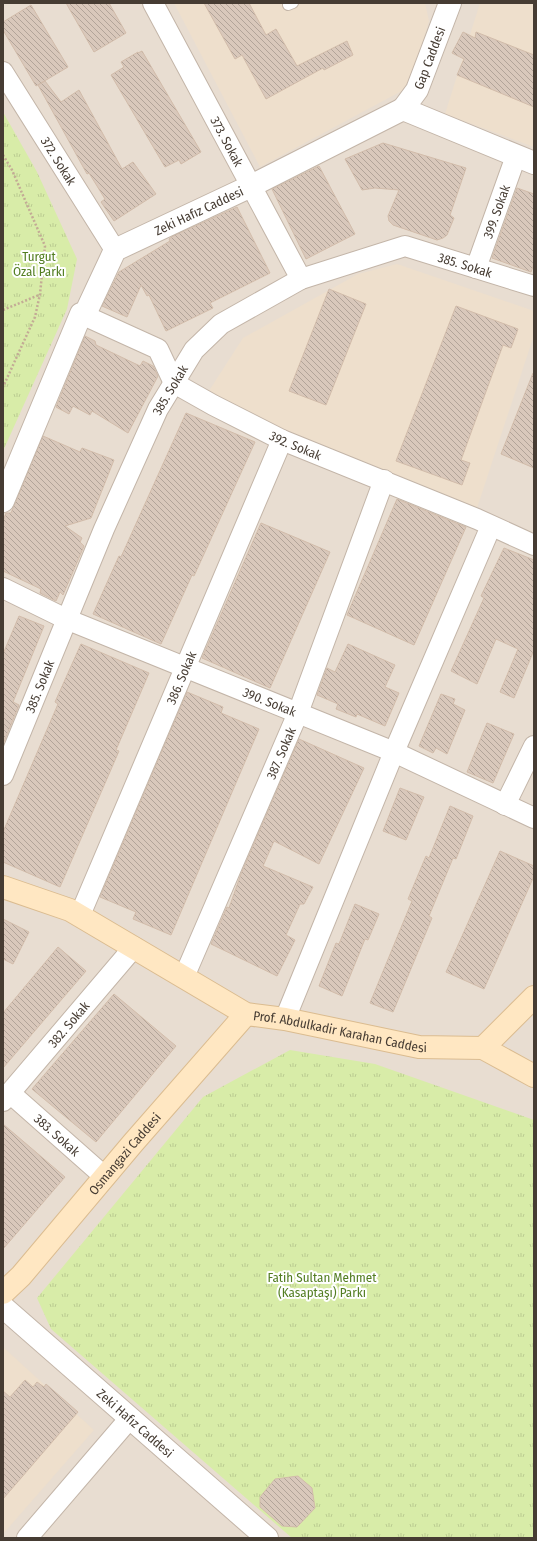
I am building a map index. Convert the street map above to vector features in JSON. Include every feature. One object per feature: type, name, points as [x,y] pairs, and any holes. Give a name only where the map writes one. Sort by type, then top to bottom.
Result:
[{"type":"main road","name":"Prof. Abdulkadir Karahan Caddesi","points":[[3,887],[70,910],[80,915],[246,1014],[285,1019],[419,1047],[483,1048],[534,1076]]},
{"type":"main road","points":[[483,1048],[534,997]]},
{"type":"main road","name":"Osmangazi Caddesi","points":[[3,1293],[21,1276],[246,1014]]},
{"type":"street","name":"373. Sokak","points":[[153,3],[301,279]]},
{"type":"street","name":"Gap Caddesi","points":[[403,109],[417,90],[450,3]]},
{"type":"street","name":"372. Sokak","points":[[3,72],[115,250]]},
{"type":"street","name":"Zeki Hafız Caddesi","points":[[115,250],[251,186],[403,109]]},
{"type":"street","points":[[403,109],[525,159]]},
{"type":"street","name":"399. Sokak","points":[[476,268],[525,159]]},
{"type":"street","name":"385. Sokak","points":[[3,775],[66,619],[158,409],[194,350],[221,324],[301,279],[405,246],[534,286]]},
{"type":"street","points":[[3,501],[81,314],[86,312],[115,250]]},
{"type":"street","points":[[81,314],[158,349],[174,383]]},
{"type":"street","name":"392. Sokak","points":[[174,383],[282,440],[384,480],[534,545]]},
{"type":"street","name":"386. Sokak","points":[[80,915],[282,440]]},
{"type":"street","name":"387. Sokak","points":[[184,977],[298,713],[384,480]]},
{"type":"street","points":[[285,1019],[394,752],[491,526]]},
{"type":"street","name":"390. Sokak","points":[[3,588],[66,619],[185,669],[394,752],[534,818]]},
{"type":"street","points":[[505,805],[534,746]]},
{"type":"street","name":"382. Sokak","points":[[6,1097],[134,947]]},
{"type":"street","name":"383. Sokak","points":[[6,1097],[105,1178]]},
{"type":"street","name":"Zeki Hafız Caddesi","points":[[3,1307],[267,1538]]},
{"type":"street","points":[[26,1538],[130,1418]]},
{"type":"path","points":[[3,155],[12,170],[45,246],[40,294],[35,317],[3,387]]},
{"type":"path","points":[[3,310],[40,294]]},
{"type":"shaded area","points":[[3,3],[534,3],[534,1538],[3,1538]]},
{"type":"shaded area","points":[[174,3],[425,3],[429,21],[409,87],[260,167]]},
{"type":"shaded area","points":[[480,3],[534,3],[534,147],[445,114]]},
{"type":"shaded area","points":[[397,264],[534,311],[534,335],[476,511],[268,430],[207,394],[243,338],[358,274]]},
{"type":"shaded area","points":[[3,1347],[94,1430],[3,1534]]},
{"type":"green space","name":"Turgut Özal Parkı","points":[[3,112],[37,172],[77,259],[67,309],[3,451]]},
{"type":"green space","name":"Fatih Sultan Mehmet (Kasaptaşı) Parkı","points":[[290,1050],[375,1064],[534,1120],[534,1538],[292,1538],[51,1329],[37,1298],[203,1097]]},
{"type":"building","points":[[66,3],[109,3],[126,33],[94,52]]},
{"type":"building","points":[[204,3],[249,3],[266,35],[276,29],[297,66],[347,41],[353,55],[324,70],[323,68],[266,99],[242,55],[235,59]]},
{"type":"building","points":[[31,5],[68,67],[36,86],[3,30],[3,22]]},
{"type":"building","points":[[463,32],[475,38],[476,32],[534,55],[534,107],[457,75],[464,59],[452,53]]},
{"type":"building","points":[[142,51],[201,152],[181,164],[179,160],[165,167],[111,75],[124,67],[121,62]]},
{"type":"building","points":[[45,81],[61,102],[79,90],[122,169],[133,162],[156,194],[114,221],[101,202],[105,199],[89,173],[87,174],[38,85]]},
{"type":"building","points":[[383,143],[466,168],[450,215],[454,218],[447,235],[443,238],[437,240],[393,225],[389,221],[388,216],[399,190],[375,188],[362,190],[345,159]]},
{"type":"building","points":[[319,166],[355,234],[306,259],[272,189]]},
{"type":"building","points":[[517,188],[534,194],[534,264],[531,272],[492,258]]},
{"type":"building","points":[[237,207],[270,273],[210,303],[213,308],[166,331],[149,295],[147,296],[141,285],[127,317],[102,306],[119,272],[170,241],[169,239],[173,236]]},
{"type":"building","points":[[329,289],[366,304],[326,405],[289,391]]},
{"type":"building","points":[[456,306],[518,329],[511,348],[503,345],[461,460],[470,463],[462,485],[396,461]]},
{"type":"building","points":[[85,336],[95,341],[96,345],[140,366],[143,361],[153,366],[158,376],[128,433],[92,411],[90,415],[73,406],[69,414],[56,407]]},
{"type":"building","points":[[534,373],[534,468],[501,454]]},
{"type":"building","points":[[186,413],[255,442],[194,576],[192,575],[161,644],[93,614],[119,556],[121,557]]},
{"type":"building","points":[[43,436],[80,452],[82,448],[114,460],[91,518],[65,526],[82,538],[80,542],[84,546],[63,595],[60,592],[56,601],[40,593],[41,589],[3,571],[3,521],[6,513],[11,513]]},
{"type":"building","points":[[397,499],[466,527],[414,645],[347,615]]},
{"type":"building","points":[[261,523],[330,552],[270,688],[202,658]]},
{"type":"building","points":[[504,548],[534,560],[534,650],[514,698],[500,692],[518,649],[496,639],[477,684],[451,671],[484,598],[481,596]]},
{"type":"building","points":[[19,616],[44,626],[13,702],[19,705],[3,744],[3,654]]},
{"type":"building","points":[[81,644],[149,673],[116,750],[119,751],[60,887],[3,862],[3,832],[58,704],[55,702]]},
{"type":"building","points":[[348,644],[395,665],[385,687],[399,693],[385,726],[357,714],[356,717],[336,709],[338,704],[317,695],[327,668],[335,672]]},
{"type":"building","points":[[187,692],[223,707],[221,713],[259,729],[171,935],[133,919],[136,912],[100,897]]},
{"type":"building","points":[[441,694],[455,699],[453,704],[465,710],[447,754],[436,748],[433,753],[419,746]]},
{"type":"building","points":[[487,723],[514,734],[493,783],[467,772]]},
{"type":"building","points":[[299,739],[364,768],[319,864],[274,841],[263,866],[313,887],[304,904],[300,904],[286,935],[295,940],[277,976],[211,944],[227,907],[229,908],[241,874]]},
{"type":"building","points":[[400,788],[424,797],[406,840],[383,831]]},
{"type":"building","points":[[450,806],[473,816],[456,859],[453,858],[429,916],[432,918],[393,1012],[370,1003],[412,901],[408,899],[426,856],[429,858]]},
{"type":"building","points":[[500,851],[534,866],[534,876],[484,989],[446,972]]},
{"type":"building","points":[[355,904],[379,914],[368,940],[365,939],[342,996],[319,986],[336,943],[339,944]]},
{"type":"building","points":[[3,919],[29,932],[13,964],[3,959]]},
{"type":"building","points":[[58,947],[86,971],[3,1068],[3,1013]]},
{"type":"building","points":[[114,994],[176,1046],[96,1142],[32,1089]]},
{"type":"building","points":[[3,1124],[65,1177],[3,1249]]},
{"type":"building","points":[[25,1380],[33,1387],[37,1382],[44,1387],[46,1384],[78,1412],[3,1499],[3,1391],[10,1397]]},
{"type":"building","points":[[298,1476],[312,1488],[315,1508],[297,1527],[282,1526],[260,1507],[260,1497],[275,1479]]}]
